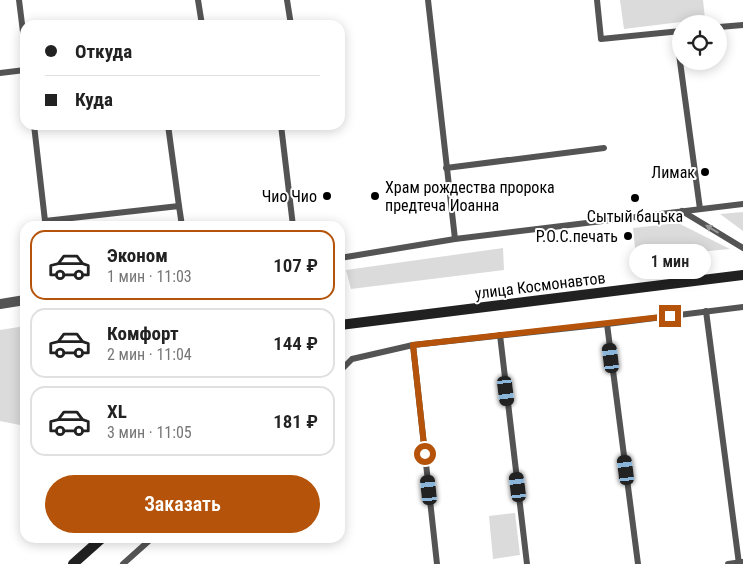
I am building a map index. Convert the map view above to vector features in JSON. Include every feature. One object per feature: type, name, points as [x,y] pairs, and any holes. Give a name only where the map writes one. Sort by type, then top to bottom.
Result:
[{"type":"main road","name":"улица Космонавтов","points":[[345,325],[743,275]]},
{"type":"main road","points":[[73,564],[97,543]]},
{"type":"street","points":[[0,304],[20,301]]},
{"type":"lane","points":[[20,0],[22,20]]},
{"type":"lane","points":[[198,0],[201,20]]},
{"type":"lane","points":[[288,0],[290,20]]},
{"type":"lane","points":[[428,0],[455,239]]},
{"type":"lane","points":[[597,0],[601,39],[672,32]]},
{"type":"lane","points":[[727,26],[743,25]]},
{"type":"lane","points":[[683,70],[700,209]]},
{"type":"lane","points":[[0,73],[20,71]]},
{"type":"lane","points":[[35,130],[45,220],[179,206]]},
{"type":"lane","points":[[169,130],[181,221]]},
{"type":"lane","points":[[282,130],[292,221]]},
{"type":"lane","points":[[446,168],[604,148]]},
{"type":"lane","points":[[345,257],[455,239],[743,204]]},
{"type":"lane","points":[[682,211],[743,248]]},
{"type":"lane","points":[[345,366],[352,359],[413,345],[743,307]]},
{"type":"lane","points":[[706,311],[740,563],[728,564]]},
{"type":"lane","points":[[607,324],[638,564]]},
{"type":"lane","points":[[500,335],[527,564]]},
{"type":"lane","points":[[413,345],[438,564]]},
{"type":"lane","points":[[123,564],[147,543]]},
{"type":"shaded area","points":[[620,0],[703,0],[705,15],[672,15],[672,23],[624,29]]},
{"type":"shaded area","points":[[743,212],[743,231],[720,214]]},
{"type":"shaded area","points":[[678,223],[730,249],[636,258],[633,228]]},
{"type":"shaded area","points":[[503,248],[504,270],[351,289],[346,270]]},
{"type":"shaded area","points":[[20,327],[20,425],[0,421],[0,330]]},
{"type":"shaded area","points":[[515,513],[520,555],[493,559],[489,516]]},
{"type":"place","name":"Лимак","points":[[705,172]]},
{"type":"place","name":"Чио Чио","points":[[327,196]]},
{"type":"place","name":"Храм рождества пророка предтеча Иоанна","points":[[375,196]]},
{"type":"place","name":"Сытый бацька","points":[[635,198]]},
{"type":"place","name":"Р.О.С.печать","points":[[628,236]]},
{"type":"route","points":[[425,454],[413,345],[670,316]]}]
